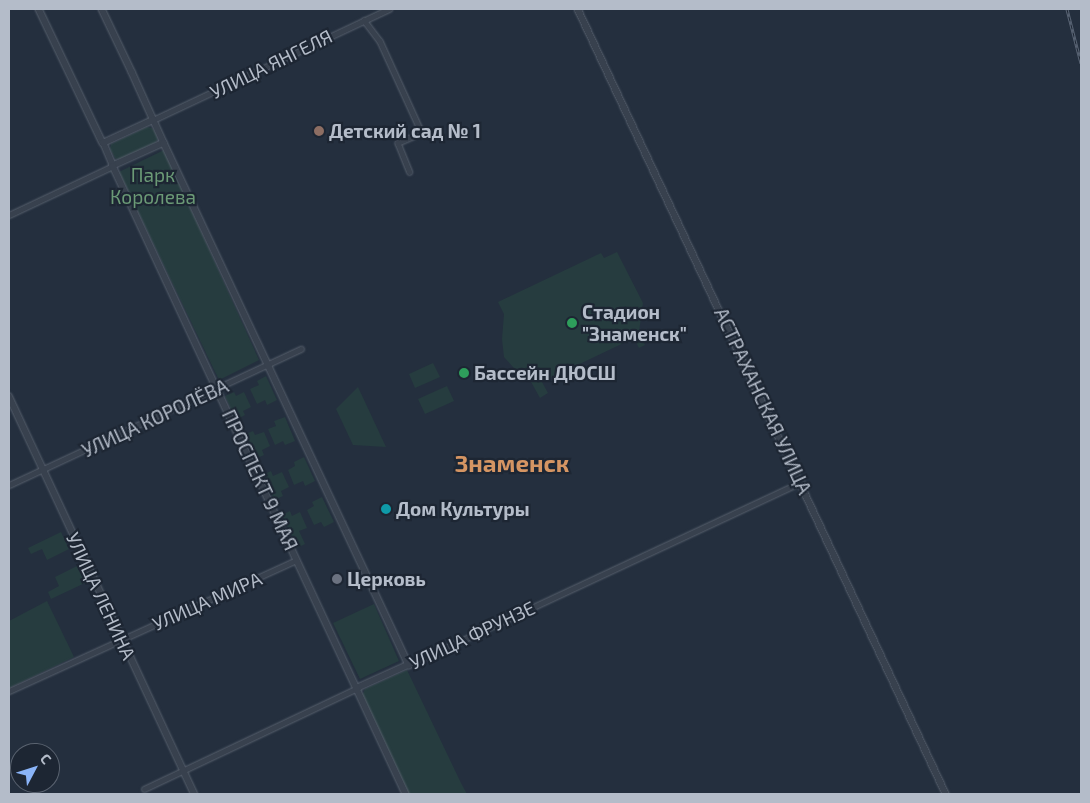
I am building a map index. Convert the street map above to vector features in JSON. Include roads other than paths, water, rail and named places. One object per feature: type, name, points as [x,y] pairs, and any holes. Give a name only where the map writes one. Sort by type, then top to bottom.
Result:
[{"type":"street","points":[[39,9],[103,143],[153,120]]},
{"type":"street","points":[[102,9],[409,665]]},
{"type":"street","name":"УЛИЦА ЯНГЕЛЯ","points":[[153,120],[389,9]]},
{"type":"street","name":"АСТРАХАНСКАЯ УЛИЦА","points":[[578,9],[946,794]]},
{"type":"street","points":[[364,20],[384,48],[422,133],[398,143],[410,172]]},
{"type":"street","name":"ПРОСПЕКТ 9 МАЯ","points":[[103,143],[406,794]]},
{"type":"street","points":[[9,215],[164,143]]},
{"type":"street","name":"УЛИЦА КОРОЛЁВА","points":[[9,485],[301,349]]},
{"type":"street","name":"УЛИЦА ЛЕНИНА","points":[[9,396],[121,640],[195,794]]},
{"type":"street","name":"УЛИЦА ФРУНЗЕ","points":[[144,789],[801,482]]},
{"type":"street","name":"УЛИЦА МИРА","points":[[9,691],[296,560]]},
{"type":"railway","points":[[1067,9],[1081,63]]},
{"type":"place","name":"Детский сад № 1","points":[[319,131]]},
{"type":"place","name":"Стадион \"Знаменск\"","points":[[572,323]]},
{"type":"place","name":"Бассейн ДЮСШ","points":[[464,373]]},
{"type":"place","name":"Дом Культуры","points":[[386,509]]},
{"type":"place","name":"Церковь","points":[[337,579]]},
{"type":"district","name":"Знаменск","points":[[512,463]]},
{"type":"park label","name":"Парк Королева","points":[[153,186]]}]
